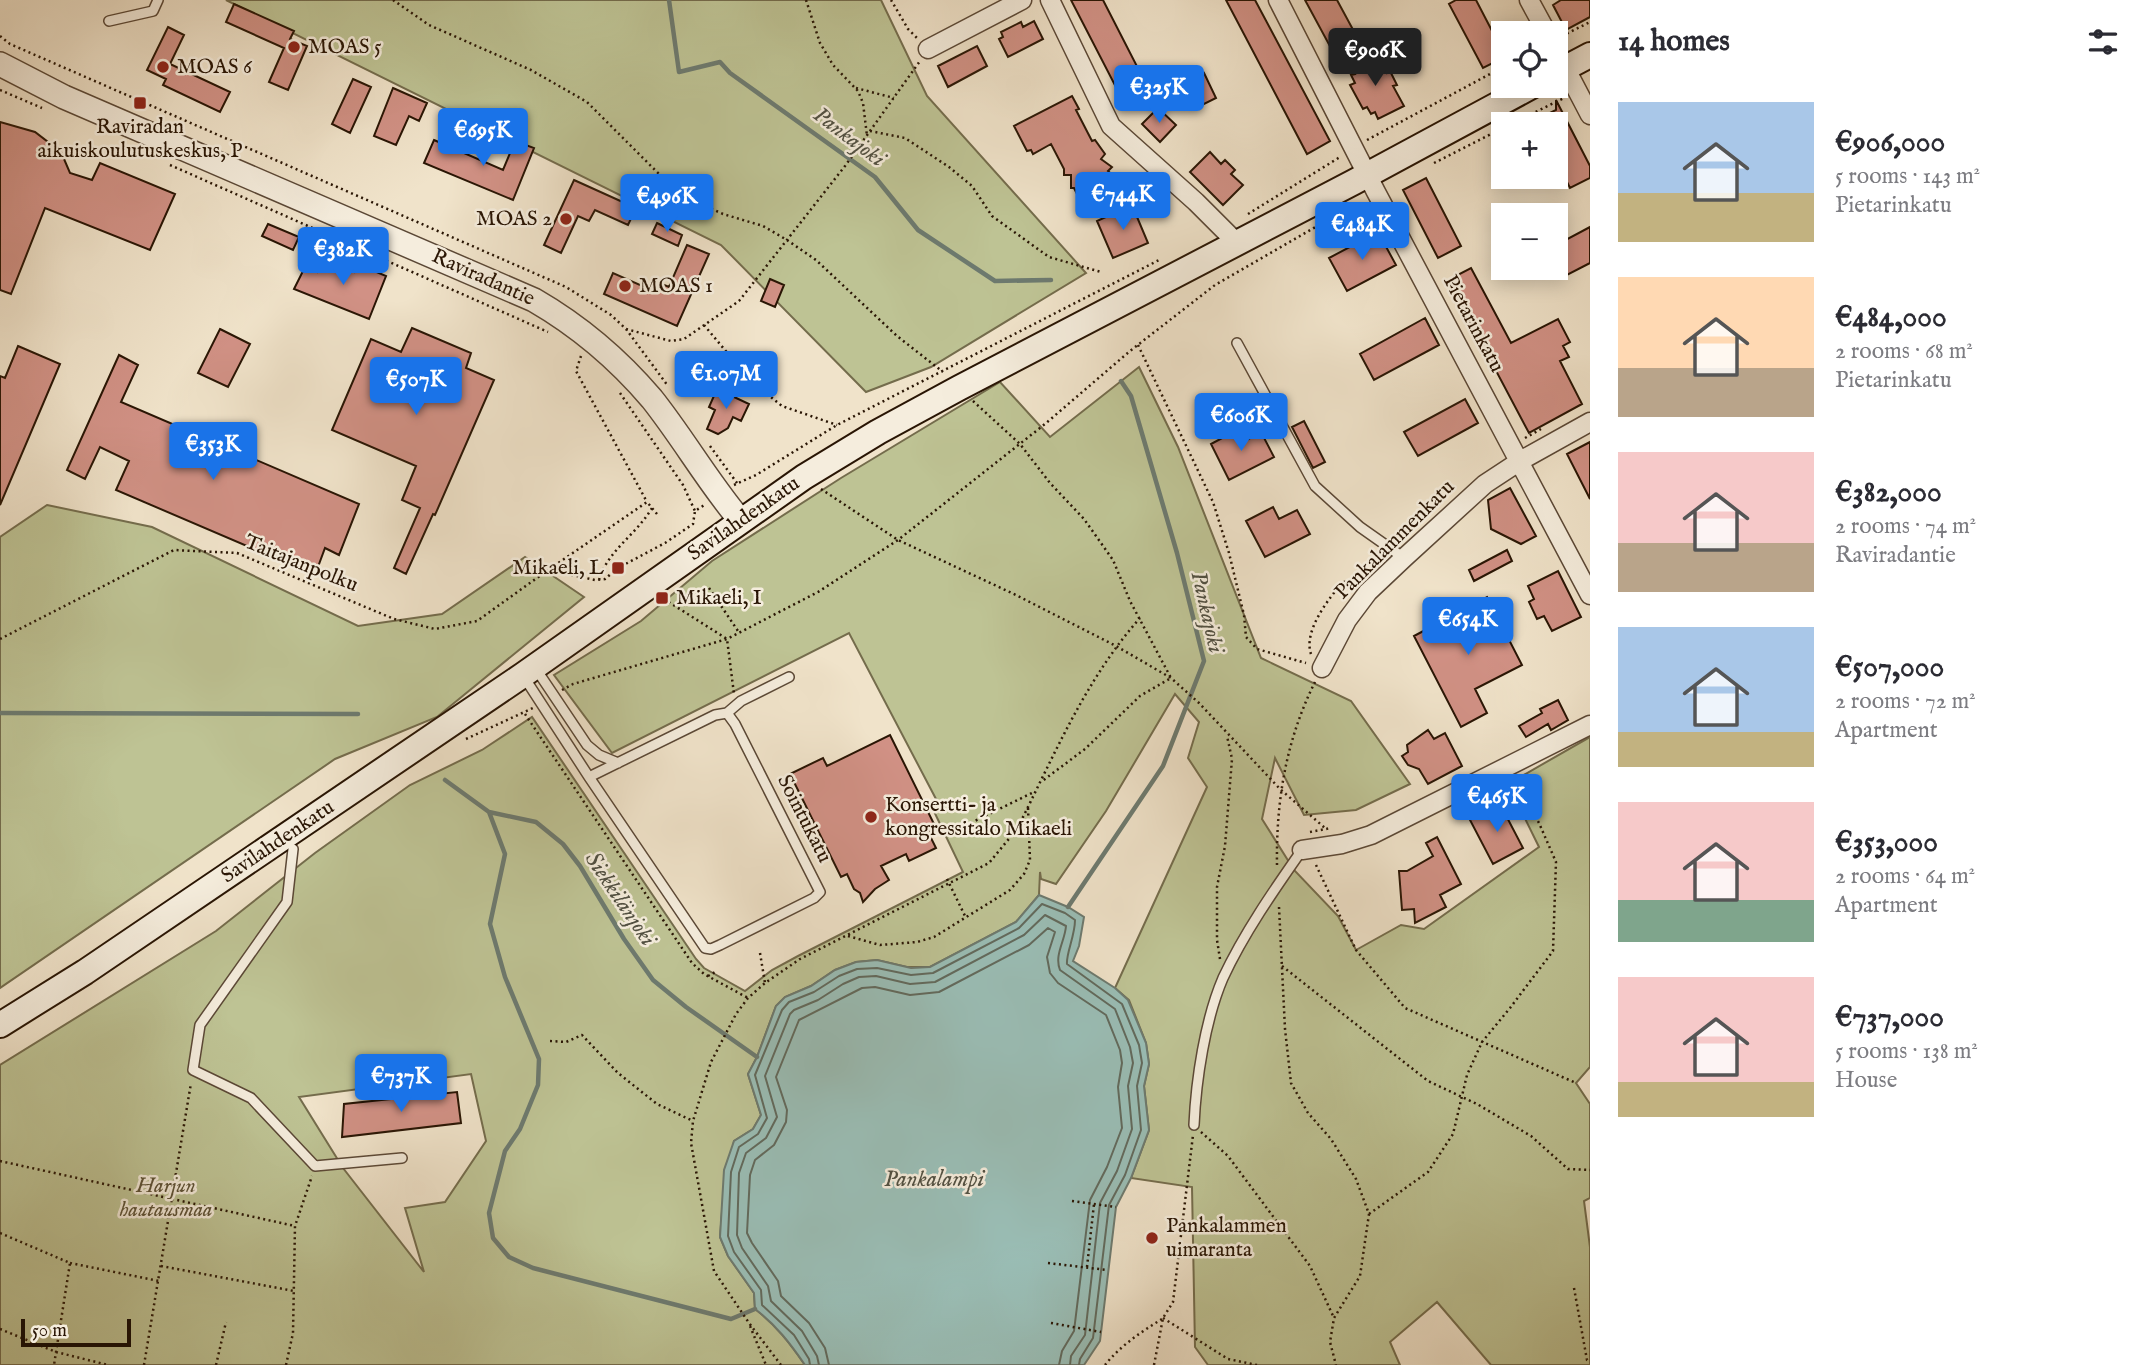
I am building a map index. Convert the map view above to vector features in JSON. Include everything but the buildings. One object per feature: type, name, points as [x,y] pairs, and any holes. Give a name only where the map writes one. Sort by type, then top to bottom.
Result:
[{"type":"main road","points":[[1568,61],[1590,55]]},
{"type":"main road","name":"Savilahdenkatu","points":[[0,1025],[85,972],[529,671],[740,520],[878,432],[951,380],[1099,301],[1237,243],[1510,98]]},
{"type":"street","points":[[928,49],[1022,0]]},
{"type":"street","points":[[1050,0],[1111,126],[1196,202],[1237,243]]},
{"type":"street","name":"Pietarinkatu","points":[[1278,0],[1590,595]]},
{"type":"street","points":[[1529,0],[1540,21]]},
{"type":"street","name":"Raviradantie","points":[[0,64],[64,97],[534,300],[555,312],[623,367],[653,400],[719,495],[740,520]]},
{"type":"street","points":[[1568,76],[1590,116]]},
{"type":"street","name":"Pankalammenkatu","points":[[1316,666],[1368,592],[1485,484],[1590,422]]},
{"type":"street","points":[[1305,850],[1371,835],[1590,725]]},
{"type":"lane","points":[[108,20],[153,11],[158,0]]},
{"type":"lane","points":[[1237,343],[1315,486],[1360,527],[1404,558]]},
{"type":"lane","points":[[529,671],[587,746],[599,755],[618,763]]},
{"type":"lane","name":"Sointukatu","points":[[529,671],[589,778],[701,944],[710,949],[814,898],[820,892],[727,713]]},
{"type":"lane","points":[[589,778],[715,715],[727,713],[741,701],[789,677]]},
{"type":"lane","points":[[293,849],[287,902],[200,1025],[193,1070],[251,1098],[315,1166],[402,1158]]},
{"type":"lane","points":[[1194,1125],[1206,1034],[1223,979],[1278,884],[1305,850]]},
{"type":"path","points":[[393,0],[429,25],[531,69],[587,102],[685,197],[723,214],[763,226],[816,260],[897,336],[951,380],[1020,444],[1050,483],[1084,519],[1113,560],[1171,678]]},
{"type":"path","points":[[806,0],[820,43],[833,65],[854,88],[863,103],[867,136]]},
{"type":"path","points":[[626,329],[671,341],[684,339],[739,301],[845,166],[928,49],[908,29],[891,0]]},
{"type":"path","points":[[1568,33],[1590,22]]},
{"type":"path","points":[[854,88],[894,97]]},
{"type":"path","points":[[0,90],[45,109]]},
{"type":"path","points":[[1535,112],[1578,91]]},
{"type":"path","points":[[870,131],[905,138],[949,167],[972,186],[992,216],[1049,257],[1101,272]]},
{"type":"path","points":[[1430,165],[1491,134]]},
{"type":"path","points":[[169,164],[547,332]]},
{"type":"path","points":[[1089,387],[1130,351],[1215,285],[1340,213]]},
{"type":"path","points":[[695,511],[837,425],[951,380],[1099,301],[1162,259]]},
{"type":"path","points":[[704,325],[750,380],[782,405],[837,425]]},
{"type":"path","points":[[1138,345],[1213,502],[1229,553],[1244,615],[1246,637],[1257,649],[1316,666],[1290,742],[1280,789],[1276,827],[1280,964],[1291,1083],[1308,1113],[1331,1139],[1356,1179],[1369,1214],[1360,1276],[1334,1318],[1330,1342],[1336,1365]]},
{"type":"path","points":[[588,359],[581,355],[576,371],[647,502],[657,514]]},
{"type":"path","points":[[548,570],[605,579],[618,568],[665,543],[693,524],[695,511],[683,485],[630,405],[612,384]]},
{"type":"path","points":[[804,477],[898,540],[1116,646],[1171,678],[1199,703],[1280,789],[1325,828]]},
{"type":"path","name":"Taitajanpolku","points":[[0,639],[174,550],[237,553],[394,619],[435,629],[477,621],[647,502]]},
{"type":"path","points":[[599,580],[603,565],[634,533],[652,508]]},
{"type":"path","points":[[709,588],[738,631]]},
{"type":"path","points":[[662,598],[727,639],[733,691]]},
{"type":"path","points":[[781,1365],[714,1271],[691,1143],[693,1121],[711,1062],[736,1014],[748,998],[765,983],[800,959],[989,863],[1017,829],[1081,701],[1116,646],[1140,618]]},
{"type":"path","points":[[1041,782],[1085,748],[1140,696],[1171,678]]},
{"type":"path","points":[[525,714],[692,963],[708,976],[748,998]]},
{"type":"path","points":[[1223,979],[1217,940],[1217,887],[1230,800],[1232,759],[1226,733]]},
{"type":"path","points":[[1369,1214],[1428,1172],[1453,1134],[1466,1075],[1482,1042],[1553,951],[1556,862],[1539,822],[1507,768]]},
{"type":"path","points":[[946,835],[1036,792]]},
{"type":"path","points":[[848,936],[880,945],[917,942],[934,937],[1010,890],[1024,874],[1030,860],[1028,807]]},
{"type":"path","points":[[1305,850],[1356,950],[1405,1008],[1576,1083]]},
{"type":"path","points":[[947,879],[966,918]]},
{"type":"path","points":[[877,916],[879,920]]},
{"type":"path","points":[[760,953],[765,983]]},
{"type":"path","points":[[1280,964],[1428,1081],[1531,1136],[1568,1169],[1590,1170]]},
{"type":"path","points":[[708,976],[717,971]]},
{"type":"path","points":[[550,1041],[566,1042],[582,1035],[618,1073],[657,1104],[693,1121]]},
{"type":"path","points":[[144,1365],[193,1070]]},
{"type":"path","points":[[1194,1125],[1228,1156],[1310,1266],[1334,1318]]},
{"type":"path","points":[[1154,1365],[1163,1318],[1173,1302],[1194,1125]]},
{"type":"path","points":[[0,1161],[295,1226]]},
{"type":"path","points":[[288,1364],[293,1333],[295,1226],[315,1166]]},
{"type":"path","points":[[1072,1202],[1116,1207]]},
{"type":"path","points":[[1087,1267],[1094,1204]]},
{"type":"path","points":[[0,1233],[70,1262],[159,1281]]},
{"type":"path","points":[[54,1365],[70,1262]]},
{"type":"path","points":[[1048,1263],[1107,1270]]},
{"type":"path","points":[[161,1266],[294,1291]]},
{"type":"path","points":[[1574,1288],[1587,1360],[1590,1363]]},
{"type":"path","points":[[1105,1365],[1140,1333],[1163,1318]]},
{"type":"path","points":[[1163,1318],[1228,1359],[1257,1365]]},
{"type":"path","points":[[216,1365],[226,1322]]},
{"type":"path","points":[[749,1323],[766,1365]]},
{"type":"path","points":[[1051,1323],[1101,1332]]},
{"type":"path","points":[[0,1329],[56,1352],[108,1365]]},
{"type":"green space","points":[[226,0],[881,0],[927,96],[1086,273],[931,367],[866,392],[721,245]]},
{"type":"green space","name":"Harjun hautausmaa","points":[[1139,367],[1178,447],[1261,658],[1351,701],[1410,784],[1356,810],[1304,815],[1275,758],[1262,819],[1294,870],[1338,916],[1356,950],[1401,925],[1424,929],[1539,847],[1508,784],[1590,737],[1590,1067],[1576,1083],[1590,1104],[1590,1198],[1584,1201],[1590,1247],[1590,1365],[1491,1365],[1437,1302],[1390,1342],[1400,1365],[1208,1365],[1195,1347],[1192,1187],[1131,1178],[1149,1130],[1144,1086],[1149,1064],[1146,1043],[1129,1000],[1115,988],[1207,787],[1188,758],[1199,722],[1175,694],[1106,811],[1056,884],[1041,879],[1040,872],[1039,895],[1016,922],[930,967],[907,967],[877,960],[856,962],[835,970],[811,986],[785,997],[776,1006],[748,1074],[761,1115],[753,1129],[734,1141],[720,1237],[728,1256],[754,1293],[755,1309],[770,1321],[805,1365],[0,1365],[0,1065],[216,931],[315,853],[410,785],[482,750],[532,717],[696,959],[704,968],[745,991],[772,970],[963,872],[930,803],[936,799],[849,633],[612,753],[554,675],[641,621],[712,561],[841,478],[1000,382],[1050,437]],"holes":[[[471,1074],[486,1141],[445,1202],[405,1208],[424,1272],[343,1168],[299,1097]]]},
{"type":"green space","points":[[47,505],[152,527],[358,626],[442,614],[525,557],[584,597],[437,717],[335,759],[0,988],[0,537]]},
{"type":"water","name":"Pankalampi","points":[[1039,895],[1084,917],[1079,946],[1073,961],[1115,988],[1128,1000],[1146,1043],[1149,1064],[1144,1086],[1149,1130],[1131,1178],[1116,1207],[1100,1341],[1084,1365],[805,1365],[770,1321],[755,1309],[754,1293],[728,1256],[720,1237],[724,1170],[734,1141],[753,1129],[761,1115],[748,1074],[776,1006],[785,997],[811,986],[835,970],[856,962],[877,960],[911,968],[930,967],[1016,922]]},
{"type":"waterway","name":"Pankajoki","points":[[669,0],[679,72],[720,62],[730,73],[875,177],[918,230],[995,281],[1051,280]]},
{"type":"waterway","name":"Pankajoki","points":[[1068,907],[1163,766],[1204,661],[1177,553],[1131,396],[1121,381]]},
{"type":"waterway","name":"Siekkilänjoki","points":[[0,713],[358,714]]},
{"type":"waterway","name":"Siekkilänjoki","points":[[445,780],[489,812],[536,822],[563,844],[653,980],[757,1057]]},
{"type":"waterway","points":[[489,812],[505,854],[490,924],[505,977],[539,1059],[538,1085],[520,1129],[505,1151],[489,1213],[493,1238],[509,1257],[533,1268],[731,1319],[755,1309]]},
{"type":"place","name":"MOAS 5","points":[[294,47]]},
{"type":"place","name":"MOAS 6","points":[[163,67]]},
{"type":"place","name":"Raviradan aikuiskoulutuskeskus, P","points":[[140,103]]},
{"type":"place","name":"MOAS 2","points":[[566,219]]},
{"type":"place","name":"MOAS 1","points":[[625,286]]},
{"type":"place","name":"Mikaeli, L","points":[[618,568]]},
{"type":"place","name":"Mikaeli, I","points":[[662,598]]},
{"type":"place","name":"Konsertti- ja kongressitalo Mikaeli","points":[[871,817]]},
{"type":"place","name":"Pankalammen uimaranta","points":[[1152,1238]]}]
